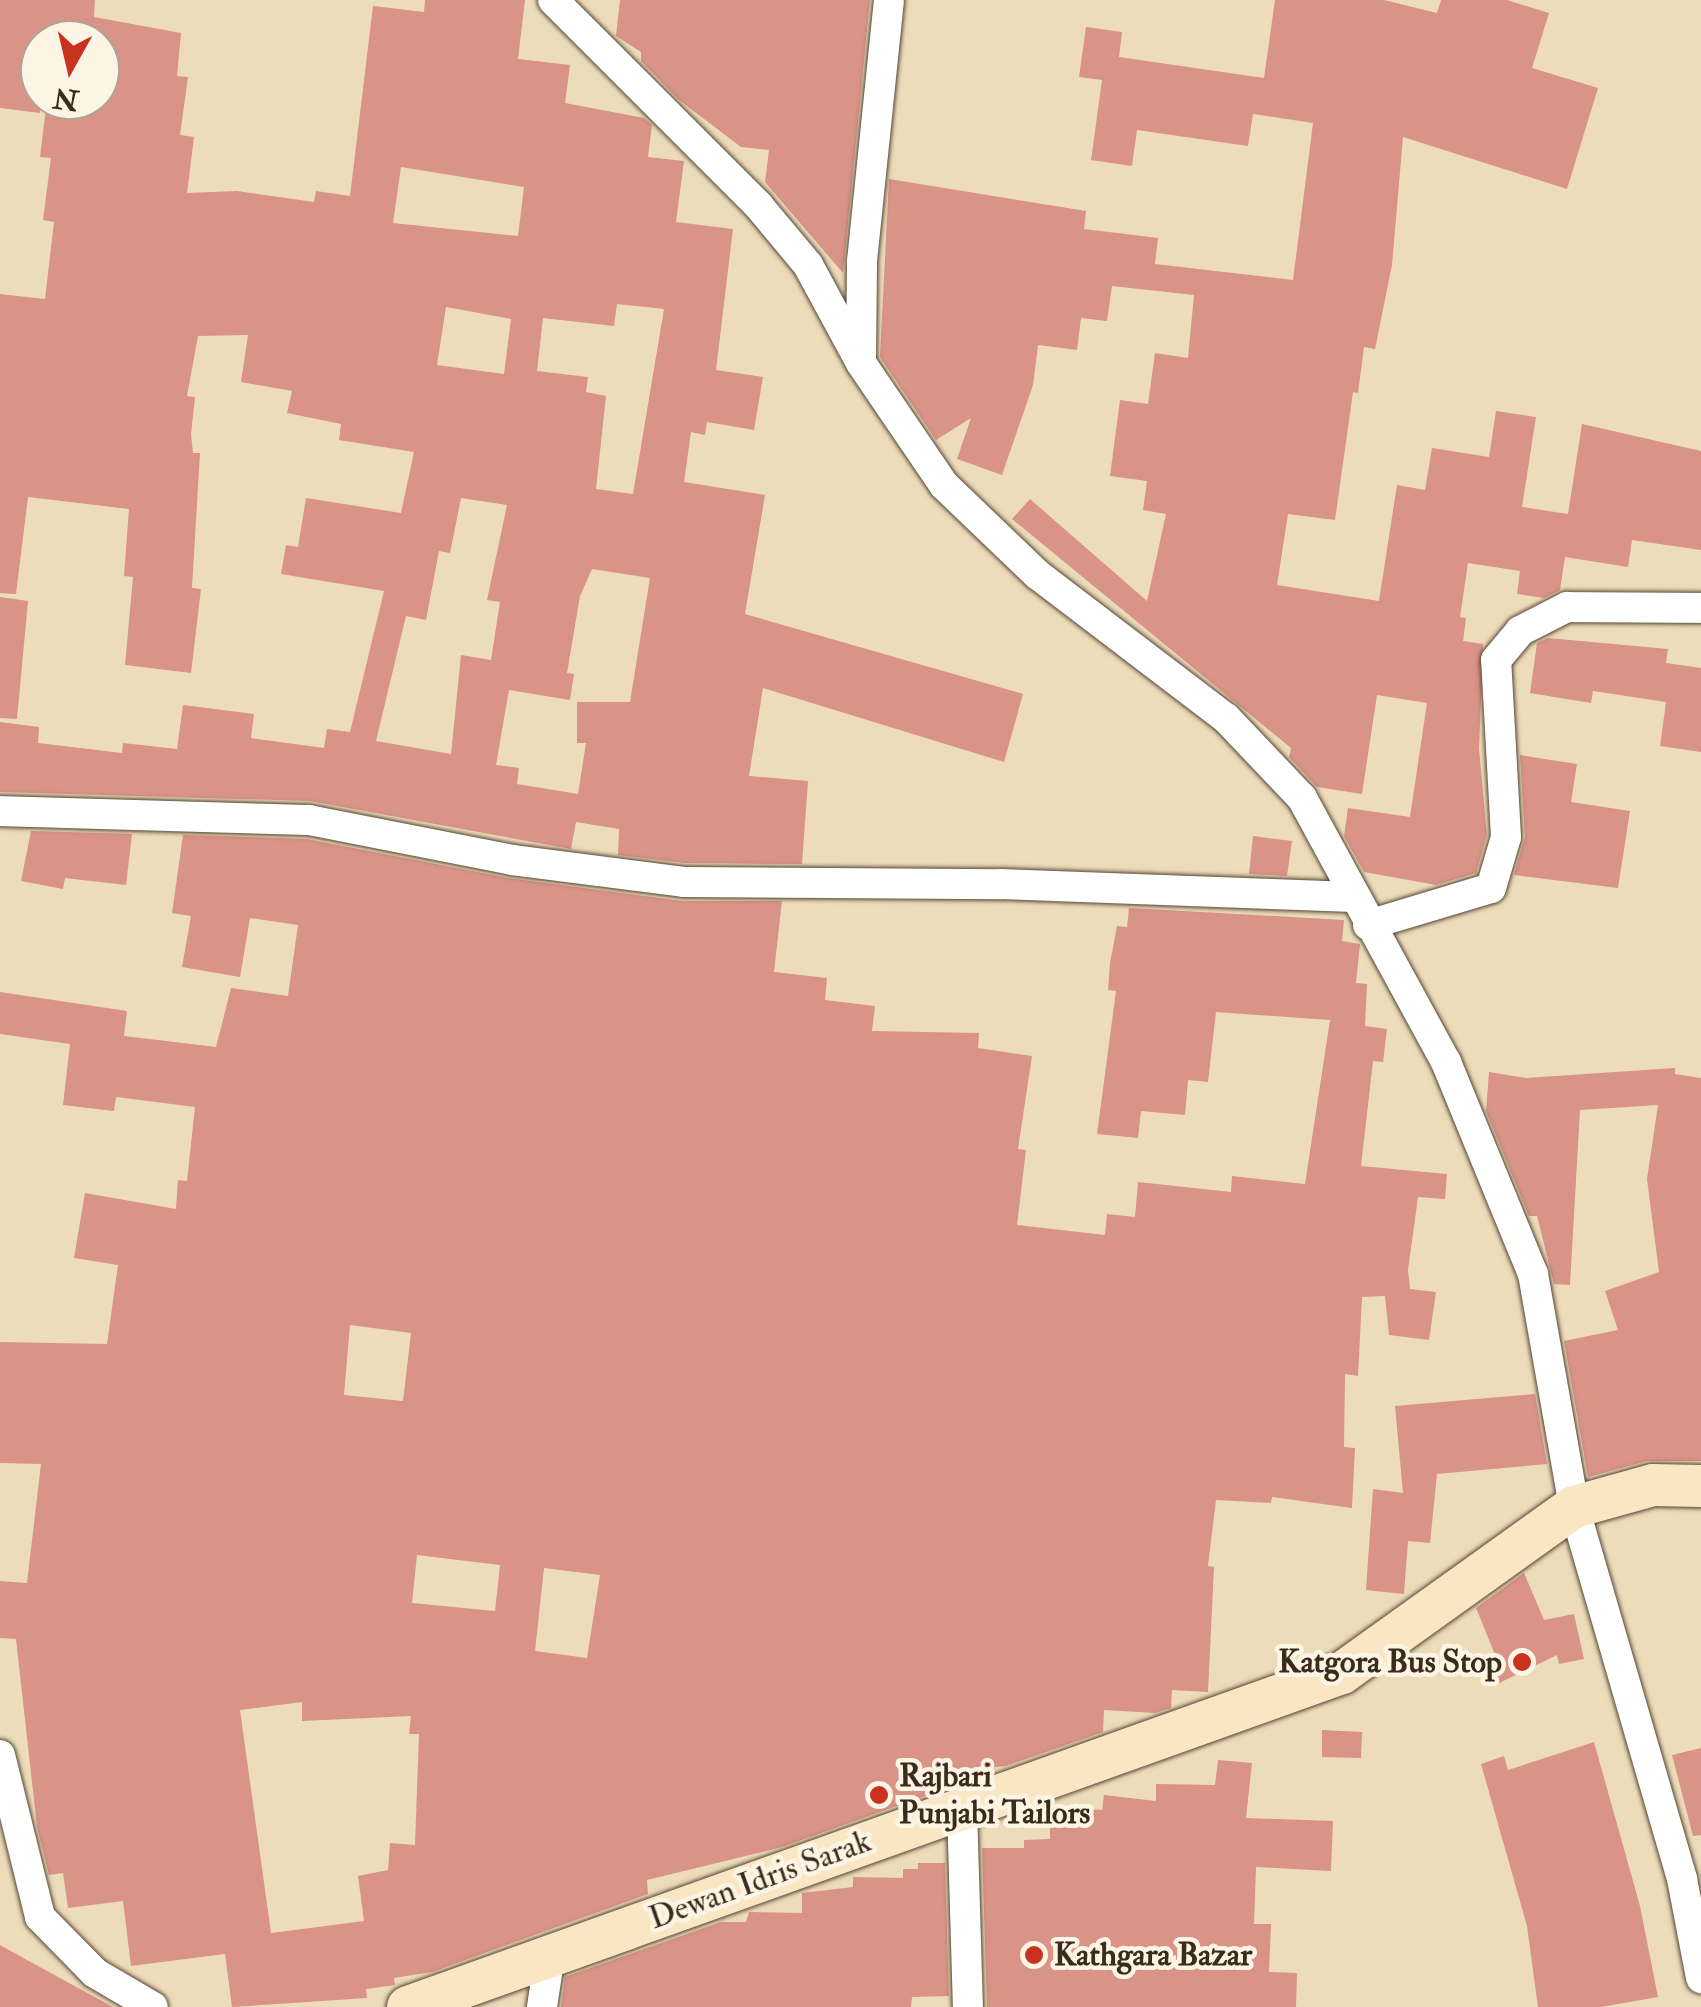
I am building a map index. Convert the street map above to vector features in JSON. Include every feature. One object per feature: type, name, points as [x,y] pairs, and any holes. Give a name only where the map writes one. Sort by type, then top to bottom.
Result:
[{"type":"main road","name":"Dewan Idris Sarak","points":[[408,2007],[1342,1673],[1574,1508],[1653,1485],[1701,1486]]},
{"type":"street","points":[[553,0],[758,205],[808,265],[861,364],[944,485],[1038,575],[1226,718],[1302,798],[1352,898],[1446,1062],[1533,1274],[1574,1508],[1682,1879],[1701,1978]]},
{"type":"street","points":[[861,364],[862,261],[889,0]]},
{"type":"street","points":[[1368,926],[1491,888],[1506,837],[1496,660],[1520,630],[1567,607],[1701,608]]},
{"type":"street","points":[[0,812],[309,820],[512,860],[684,882],[1000,884],[1352,898]]},
{"type":"street","points":[[0,1756],[40,1916],[95,1973],[153,2007]]},
{"type":"street","points":[[962,1808],[968,2007]]},
{"type":"street","points":[[542,2007],[550,1954]]},
{"type":"building","points":[[0,0],[95,0],[94,17],[110,20],[20,20],[20,110],[0,108]]},
{"type":"building","points":[[425,0],[525,0],[518,59],[570,65],[565,103],[644,118],[652,125],[648,157],[684,161],[676,222],[733,229],[716,370],[763,377],[754,430],[707,422],[705,435],[691,432],[684,482],[765,495],[745,614],[1023,694],[1004,762],[763,688],[749,776],[808,781],[802,864],[685,863],[618,855],[619,829],[576,822],[571,849],[310,801],[0,792],[0,722],[39,727],[38,743],[122,753],[123,743],[177,749],[183,705],[254,714],[251,738],[324,748],[327,729],[350,732],[384,591],[281,574],[286,545],[298,547],[306,498],[401,513],[414,452],[339,440],[341,424],[287,413],[292,391],[241,382],[248,335],[198,336],[187,396],[195,397],[191,434],[193,453],[200,453],[192,588],[201,589],[191,673],[125,665],[133,577],[124,576],[129,509],[28,497],[16,594],[0,593],[0,294],[45,299],[54,222],[43,220],[51,158],[40,157],[45,120],[120,120],[120,22],[181,33],[177,76],[188,77],[180,135],[194,137],[187,193],[237,191],[314,202],[316,191],[350,196],[373,6],[424,12]],"holes":[[[401,167],[524,187],[518,236],[393,223]],[[617,304],[664,309],[633,494],[596,489],[606,396],[586,392],[588,377],[537,371],[543,318],[614,326]],[[446,307],[511,319],[504,374],[437,365]],[[461,498],[507,505],[487,600],[500,602],[491,660],[461,655],[451,754],[376,741],[406,616],[426,620],[439,551],[450,553]],[[592,569],[650,578],[630,702],[577,702],[577,743],[586,743],[578,794],[517,784],[519,768],[496,765],[509,690],[570,700],[574,674],[567,673],[580,596]]]},
{"type":"building","points":[[620,0],[870,0],[843,273],[765,182],[769,150],[741,147],[679,100],[641,61],[641,52],[616,36]]},
{"type":"building","points":[[1275,0],[1384,0],[1437,13],[1441,0],[1507,0],[1549,13],[1532,68],[1598,88],[1567,189],[1403,137],[1392,265],[1375,349],[1364,347],[1358,393],[1353,392],[1335,520],[1288,514],[1277,585],[1379,601],[1397,485],[1425,490],[1432,448],[1489,457],[1496,411],[1536,417],[1522,507],[1568,514],[1582,424],[1701,451],[1701,550],[1632,540],[1628,567],[1565,557],[1560,590],[1544,598],[1517,594],[1520,571],[1468,563],[1460,617],[1466,618],[1463,641],[1483,644],[1479,749],[1487,835],[1476,873],[1436,885],[1364,872],[1344,836],[1348,808],[1410,817],[1427,703],[1377,695],[1362,794],[1317,787],[1289,757],[1291,748],[1012,519],[1030,499],[1147,601],[1166,514],[1143,510],[1147,481],[1110,476],[1120,400],[1148,404],[1155,353],[1188,358],[1194,295],[1112,286],[1107,321],[1081,318],[1077,350],[1038,345],[1033,385],[1002,475],[957,459],[971,418],[936,440],[880,357],[889,179],[1086,211],[1084,229],[1158,238],[1155,264],[1293,280],[1313,123],[1253,114],[1248,146],[1137,130],[1132,166],[1091,160],[1102,80],[1079,77],[1086,27],[1122,32],[1119,57],[1264,78]]},
{"type":"building","points":[[0,597],[28,601],[17,719],[0,718]]},
{"type":"building","points":[[1548,638],[1668,649],[1666,663],[1701,668],[1701,752],[1660,746],[1666,702],[1593,691],[1591,703],[1530,693],[1537,643]]},
{"type":"building","points":[[1520,755],[1577,764],[1571,802],[1630,811],[1618,888],[1514,875],[1525,837]]},
{"type":"building","points":[[31,831],[132,834],[126,885],[65,878],[63,889],[21,881]]},
{"type":"building","points":[[183,835],[307,839],[508,878],[682,901],[782,901],[774,972],[827,978],[825,1000],[875,1006],[872,1031],[979,1033],[978,1048],[1032,1056],[1018,1149],[1026,1150],[1017,1225],[1105,1235],[1107,1214],[1135,1217],[1138,1182],[1231,1192],[1232,1176],[1305,1184],[1330,1020],[1216,1012],[1208,1082],[1188,1080],[1185,1115],[1141,1111],[1138,1138],[1097,1134],[1116,991],[1108,990],[1110,963],[1117,926],[1127,927],[1129,908],[1344,920],[1342,941],[1360,944],[1356,983],[1367,984],[1365,1026],[1387,1029],[1383,1062],[1373,1061],[1361,1166],[1447,1174],[1445,1199],[1418,1197],[1408,1270],[1410,1289],[1436,1292],[1429,1340],[1389,1335],[1385,1296],[1362,1297],[1358,1376],[1345,1374],[1344,1447],[1355,1448],[1352,1508],[1272,1497],[1271,1503],[1216,1500],[1208,1566],[1214,1567],[1208,1692],[1172,1690],[1171,1708],[1155,1713],[1104,1710],[1103,1732],[1006,1766],[966,1770],[969,1780],[782,1847],[647,1880],[648,1894],[432,1972],[394,1978],[395,1985],[366,1989],[367,1998],[232,2007],[225,1954],[131,1966],[123,1901],[68,1908],[63,1873],[49,1875],[37,1827],[16,1639],[0,1638],[0,1581],[27,1583],[41,1464],[0,1463],[0,1342],[107,1344],[118,1265],[74,1258],[85,1193],[176,1209],[178,1180],[187,1181],[195,1107],[116,1097],[114,1111],[63,1105],[70,1044],[0,1034],[0,992],[127,1011],[124,1036],[216,1047],[231,988],[288,996],[298,925],[250,918],[240,977],[182,967],[191,916],[172,913]],"holes":[[[350,1325],[411,1333],[403,1401],[344,1395]],[[417,1555],[500,1565],[495,1611],[412,1603]],[[544,1568],[600,1575],[587,1658],[535,1651]],[[302,1702],[302,1721],[411,1716],[409,1734],[419,1734],[415,1845],[390,1843],[388,1870],[358,1876],[364,1921],[271,1933],[240,1710]]]},
{"type":"building","points":[[1253,836],[1292,841],[1287,876],[1249,874]]},
{"type":"building","points":[[1675,1068],[1675,1074],[1701,1078],[1701,1461],[1647,1461],[1588,1477],[1564,1341],[1618,1330],[1605,1291],[1659,1272],[1647,1179],[1658,1105],[1580,1110],[1570,1285],[1554,1284],[1537,1216],[1529,1216],[1486,1111],[1489,1072],[1526,1078]]},
{"type":"building","points":[[1535,1394],[1547,1464],[1437,1474],[1430,1543],[1408,1541],[1404,1594],[1366,1590],[1373,1489],[1403,1493],[1395,1406]]},
{"type":"building","points":[[1524,1573],[1544,1620],[1574,1614],[1584,1659],[1559,1664],[1557,1655],[1495,1685],[1485,1663],[1496,1657],[1476,1608]]},
{"type":"building","points":[[1322,1730],[1362,1732],[1361,1758],[1322,1757]]},
{"type":"building","points":[[1594,1742],[1640,1906],[1658,1997],[1601,2007],[1538,2007],[1527,1926],[1481,1764],[1504,1756],[1508,1770]]},
{"type":"building","points":[[1701,1748],[1701,1835],[1693,1836],[1672,1755]]},
{"type":"building","points":[[1218,1760],[1252,1763],[1246,1818],[1333,1821],[1331,1871],[1256,1867],[1254,1924],[1271,1924],[1269,1972],[1297,1973],[1296,2007],[987,2007],[982,1848],[1024,1848],[1024,1840],[1050,1839],[1050,1826],[1077,1828],[1078,1808],[1102,1810],[1104,1795],[1156,1801],[1156,1784],[1215,1785]]},
{"type":"building","points":[[918,1863],[945,1863],[949,1996],[912,1997],[911,2007],[561,2007],[565,1977],[721,1922],[746,1922],[749,1912],[802,1913],[802,1893],[853,1887],[853,1877],[903,1878],[903,1869],[918,1869]]},
{"type":"building","points":[[0,1945],[27,1960],[113,2007],[0,2007]]},
{"type":"place","name":"Katgora Bus Stop","points":[[1522,1662]]},
{"type":"place","name":"Rajbari Punjabi Tailors","points":[[879,1795]]},
{"type":"place","name":"Kathgara Bazar","points":[[1034,1955]]}]
